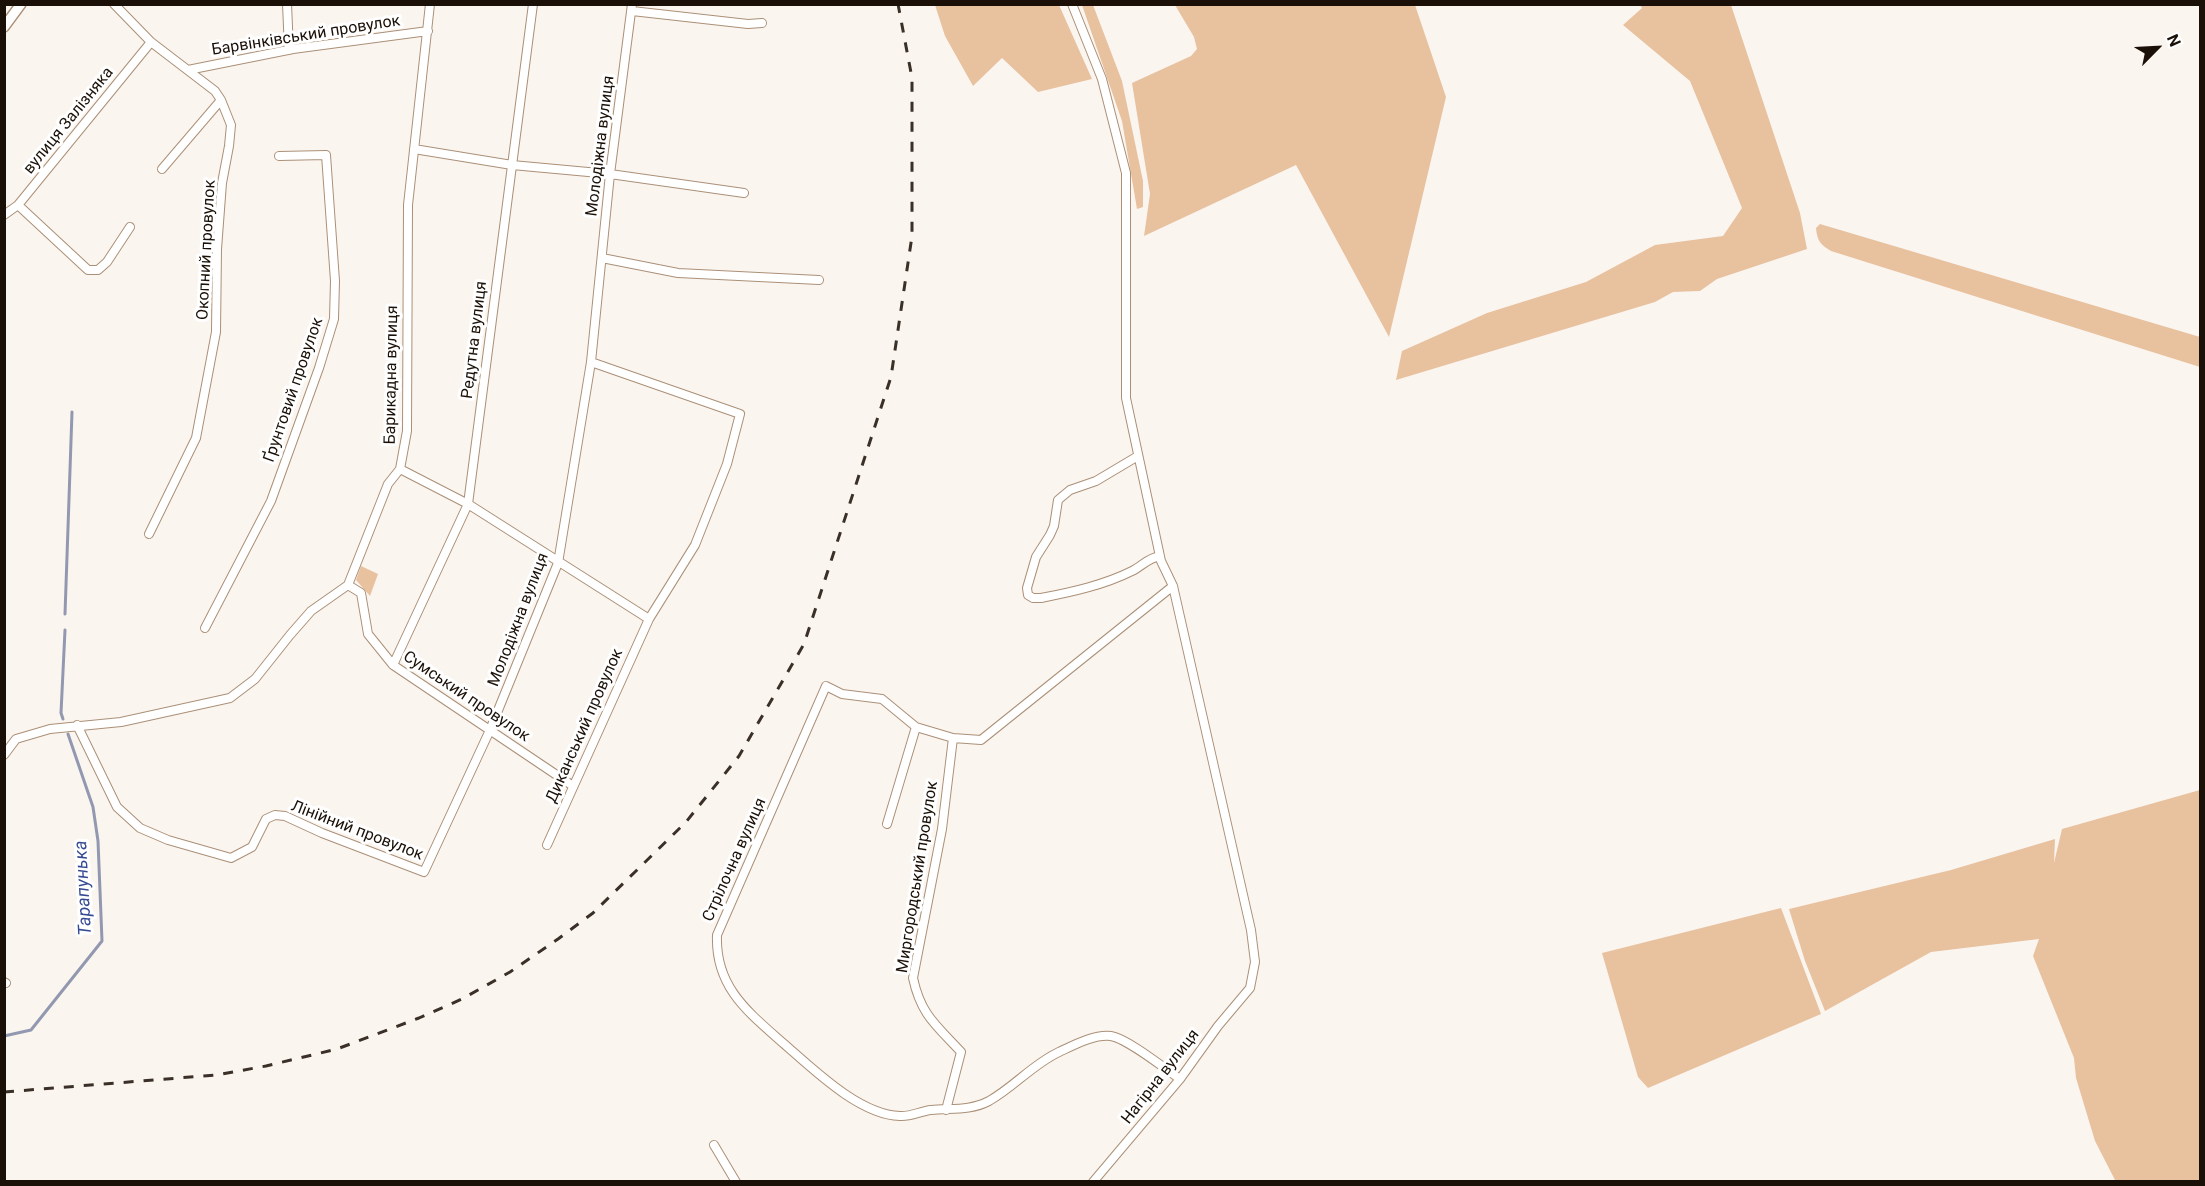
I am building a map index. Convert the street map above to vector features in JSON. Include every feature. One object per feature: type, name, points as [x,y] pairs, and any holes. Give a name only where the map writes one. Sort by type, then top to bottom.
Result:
[{"type":"street","points":[[4,27],[21,4]]},
{"type":"street","name":"Окопний провулок","points":[[114,4],[151,42],[215,91],[231,125],[222,183],[216,332],[196,438],[149,534]]},
{"type":"street","points":[[287,4],[289,50]]},
{"type":"street","name":"Барикадна вулиця","points":[[348,585],[388,484],[400,469],[407,431],[408,205],[430,4]]},
{"type":"street","name":"Редутна вулиця","points":[[393,664],[468,504],[533,4]]},
{"type":"street","points":[[915,727],[953,738],[981,740],[1173,586],[1160,556],[1126,398],[1126,173],[1102,79],[1072,4]]},
{"type":"street","points":[[632,8],[748,24],[762,23]]},
{"type":"street","name":"Молодіжна вулиця","points":[[424,872],[489,730],[558,563],[591,362],[610,174],[632,8]]},
{"type":"street","name":"Барвінківський провулок","points":[[188,70],[289,50],[428,31]]},
{"type":"street","name":"вулиця Залізняка","points":[[4,215],[18,205],[151,42]]},
{"type":"street","points":[[162,169],[221,100]]},
{"type":"street","points":[[414,149],[512,165],[610,174],[744,193]]},
{"type":"street","name":"Ґрунтовий провулок","points":[[205,628],[271,501],[319,368],[334,319],[334,281],[326,155],[279,156]]},
{"type":"street","points":[[18,205],[88,270],[98,270],[107,262],[130,227]]},
{"type":"street","points":[[602,258],[678,273],[819,280]]},
{"type":"street","points":[[400,469],[468,504],[649,619],[695,545],[727,464],[740,414],[591,362]]},
{"type":"street","points":[[1138,456],[1096,482],[1070,490],[1058,500],[1054,526],[1036,557],[1027,588],[1028,595],[1041,598],[1102,583],[1133,571],[1151,557],[1160,556]]},
{"type":"street","points":[[4,754],[16,739],[50,729],[77,724],[121,722],[230,698],[255,680],[311,611],[348,585]]},
{"type":"street","name":"Сумський провулок","points":[[348,585],[361,593],[368,634],[393,664],[573,786]]},
{"type":"street","name":"Нагірна вулиця","points":[[1093,1182],[1180,1079],[1218,1026],[1250,988],[1255,962],[1251,930],[1173,586]]},
{"type":"street","name":"Диканський провулок","points":[[547,845],[649,619]]},
{"type":"street","name":"Стрілочна вулиця","points":[[915,727],[882,699],[843,694],[826,686],[717,935],[719,963],[732,994],[755,1018],[829,1084],[883,1114],[902,1117],[930,1110],[975,1107],[1006,1090],[1042,1060],[1086,1040],[1111,1036],[1130,1044],[1180,1079]]},
{"type":"street","name":"Лінійний провулок","points":[[77,724],[117,807],[140,828],[168,840],[231,858],[252,847],[266,819],[275,814],[424,872]]},
{"type":"street","name":"Миргородський провулок","points":[[887,824],[915,727]]},
{"type":"street","name":"Миргородський провулок","points":[[946,1110],[961,1052],[928,1016],[918,999],[913,978],[942,829],[953,738]]},
{"type":"street","points":[[714,1145],[736,1182]]},
{"type":"shaded area","points":[[935,5],[1059,5],[1092,79],[1038,92],[1002,58],[973,86],[945,36]]},
{"type":"shaded area","points":[[1082,5],[1093,5],[1122,81],[1143,181],[1143,207],[1137,209],[1122,121]]},
{"type":"shaded area","points":[[1175,5],[1415,5],[1446,97],[1389,337],[1296,165],[1144,236],[1150,194],[1132,83],[1191,56],[1197,49],[1194,37]]},
{"type":"shaded area","points":[[1640,5],[1731,5],[1800,213],[1807,249],[1717,279],[1700,291],[1673,292],[1655,302],[1396,380],[1402,351],[1487,313],[1586,282],[1655,245],[1723,236],[1742,208],[1690,81],[1623,25],[1642,8]]},
{"type":"shaded area","points":[[1820,224],[2200,337],[2200,367],[1831,251],[1822,245],[1817,236],[1816,228]]},
{"type":"shaded area","points":[[361,566],[378,574],[370,596],[356,580]]},
{"type":"shaded area","points":[[2200,790],[2200,1181],[2116,1182],[2095,1141],[2076,1078],[2074,1058],[2033,956],[2039,939],[1931,952],[1825,1011],[1805,961],[1789,909],[1951,870],[2055,839],[2054,863],[2062,829]]},
{"type":"shaded area","points":[[1781,908],[1821,1014],[1648,1088],[1638,1077],[1602,953]]},
{"type":"waterway","name":"Тарапунька","points":[[65,614],[72,412]]},
{"type":"waterway","name":"Тарапунька","points":[[63,719],[61,713],[65,630]]},
{"type":"waterway","name":"Тарапунька","points":[[4,1036],[31,1030],[102,941],[98,841],[93,807],[68,734]]},
{"type":"railway","points":[[4,1092],[216,1075],[337,1049],[419,1018],[462,999],[510,972],[558,939],[593,913],[686,822],[739,756],[804,644],[891,377],[912,236],[912,78],[898,4]]}]
